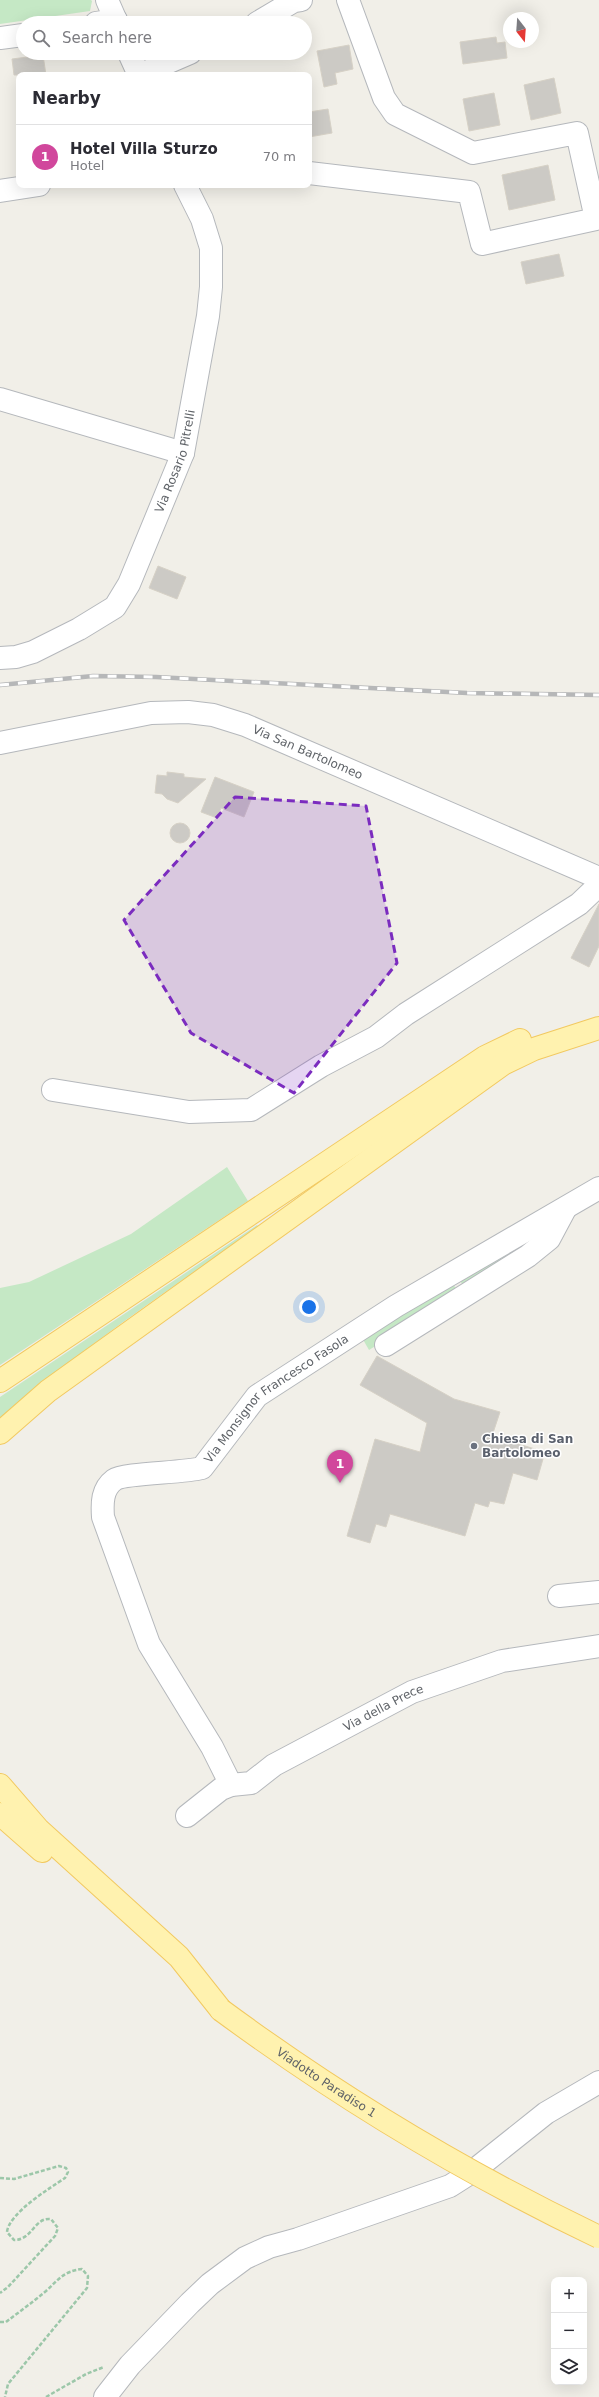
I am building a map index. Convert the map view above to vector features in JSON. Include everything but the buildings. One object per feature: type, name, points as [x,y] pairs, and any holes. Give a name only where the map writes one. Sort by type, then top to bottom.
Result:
[{"type":"main road","points":[[0,1381],[485,1057],[569,1021],[599,1019]]},
{"type":"main road","points":[[546,1030],[599,1028]]},
{"type":"main road","points":[[0,1433],[48,1391],[503,1064],[534,1049],[599,1028]]},
{"type":"main road","points":[[0,1785],[87,1883]]},
{"type":"main road","points":[[0,1814],[87,1883]]},
{"type":"main road","name":"Viadotto Paradiso 1","points":[[87,1883],[179,1957],[221,2010],[330,2088],[546,2212],[599,2237]]},
{"type":"street","points":[[107,0],[108,16]]},
{"type":"street","points":[[269,16],[296,0]]},
{"type":"street","points":[[312,173],[468,192],[482,244],[596,219],[577,133],[473,153],[395,114],[384,98],[348,0]]},
{"type":"street","points":[[0,38],[16,35]]},
{"type":"street","points":[[133,60],[138,72]]},
{"type":"street","points":[[146,72],[174,60]]},
{"type":"street","points":[[0,191],[20,188]]},
{"type":"street","name":"Via Rosario Pitrelli","points":[[0,658],[16,657],[33,652],[80,629],[115,607],[129,584],[183,453],[208,316],[211,287],[211,248],[202,219],[186,188]]},
{"type":"street","points":[[0,398],[183,453]]},
{"type":"street","name":"Via San Bartolomeo","points":[[0,743],[151,713],[188,712],[213,715],[245,725],[599,878]]},
{"type":"street","points":[[53,1090],[189,1112],[251,1110],[321,1066],[376,1037],[406,1014],[579,904],[599,885]]},
{"type":"street","name":"Via Monsignor Francesco Fasola","points":[[231,1785],[212,1747],[149,1644],[103,1517],[103,1495],[107,1488],[117,1479],[188,1472],[202,1468],[257,1396],[396,1306],[599,1188]]},
{"type":"street","points":[[386,1345],[528,1256],[549,1239],[565,1209]]},
{"type":"street","points":[[560,1596],[599,1592]]},
{"type":"street","name":"Via della Prece","points":[[187,1816],[208,1797],[231,1785],[251,1783],[274,1765],[412,1692],[502,1661],[599,1646]]},
{"type":"street","points":[[105,2397],[130,2365],[210,2284],[245,2258],[269,2247],[298,2240],[450,2186],[472,2172],[546,2113],[599,2082]]},
{"type":"path","points":[[0,2178],[14,2179],[59,2166],[66,2168],[68,2172],[65,2178],[28,2205],[10,2222],[7,2232],[14,2240],[22,2240],[27,2237],[39,2222],[45,2218],[51,2219],[58,2228],[55,2236],[0,2293]]},
{"type":"path","points":[[0,2322],[6,2322],[45,2291],[59,2277],[71,2270],[82,2269],[88,2276],[87,2288],[8,2384],[4,2397]]},
{"type":"path","points":[[46,2397],[86,2374],[109,2365],[130,2365]]},
{"type":"highlighted area","points":[[235,797],[366,806],[397,963],[294,1093],[191,1033],[124,920]]},
{"type":"green space","points":[[0,0],[92,1],[90,11],[55,16],[16,16],[16,22],[0,24]]},
{"type":"green space","points":[[227,1167],[248,1201],[0,1365],[0,1288],[29,1282],[131,1234]]},
{"type":"green space","points":[[257,1225],[259,1227],[159,1296],[94,1344],[30,1394],[0,1421],[0,1397]]},
{"type":"green space","points":[[536,1235],[538,1239],[465,1289],[458,1277]]},
{"type":"green space","points":[[451,1281],[459,1293],[369,1350],[361,1336]]},
{"type":"railway","points":[[0,685],[93,676],[156,677],[467,693],[599,695]]},
{"type":"place","name":"Chiesa di San Bartolomeo","points":[[474,1446]]},
{"type":"place","name":"Hotel Villa Sturzo","points":[[340,1483]]}]
